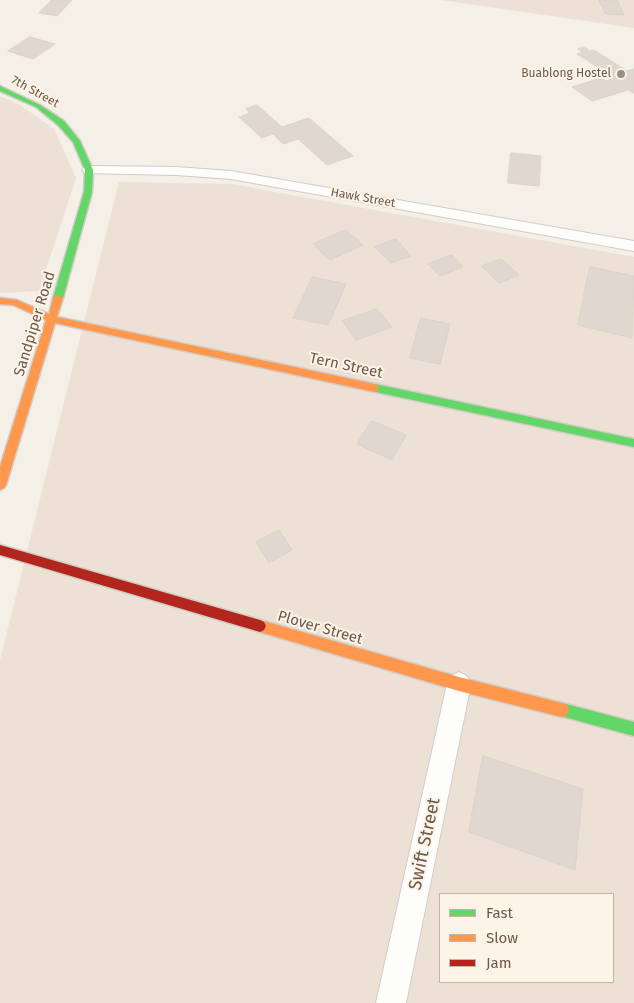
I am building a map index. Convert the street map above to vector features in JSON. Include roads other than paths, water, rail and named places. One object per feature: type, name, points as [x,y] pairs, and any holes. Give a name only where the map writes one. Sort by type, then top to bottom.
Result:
[{"type":"street","name":"7th Street","points":[[0,88],[38,106],[62,123],[76,141],[89,170]]},
{"type":"street","name":"Hawk Street","points":[[89,170],[176,171],[232,175],[634,246]]},
{"type":"street","name":"Sandpiper Road","points":[[0,485],[74,247],[88,192],[89,170]]},
{"type":"street","name":"Tern Street","points":[[0,301],[14,302],[52,319],[634,443]]},
{"type":"street","name":"Plover Street","points":[[0,550],[459,684],[634,729]]},
{"type":"street","name":"Swift Street","points":[[391,1003],[459,684]]},
{"type":"place","name":"Buablong Hostel","points":[[621,74]]}]
